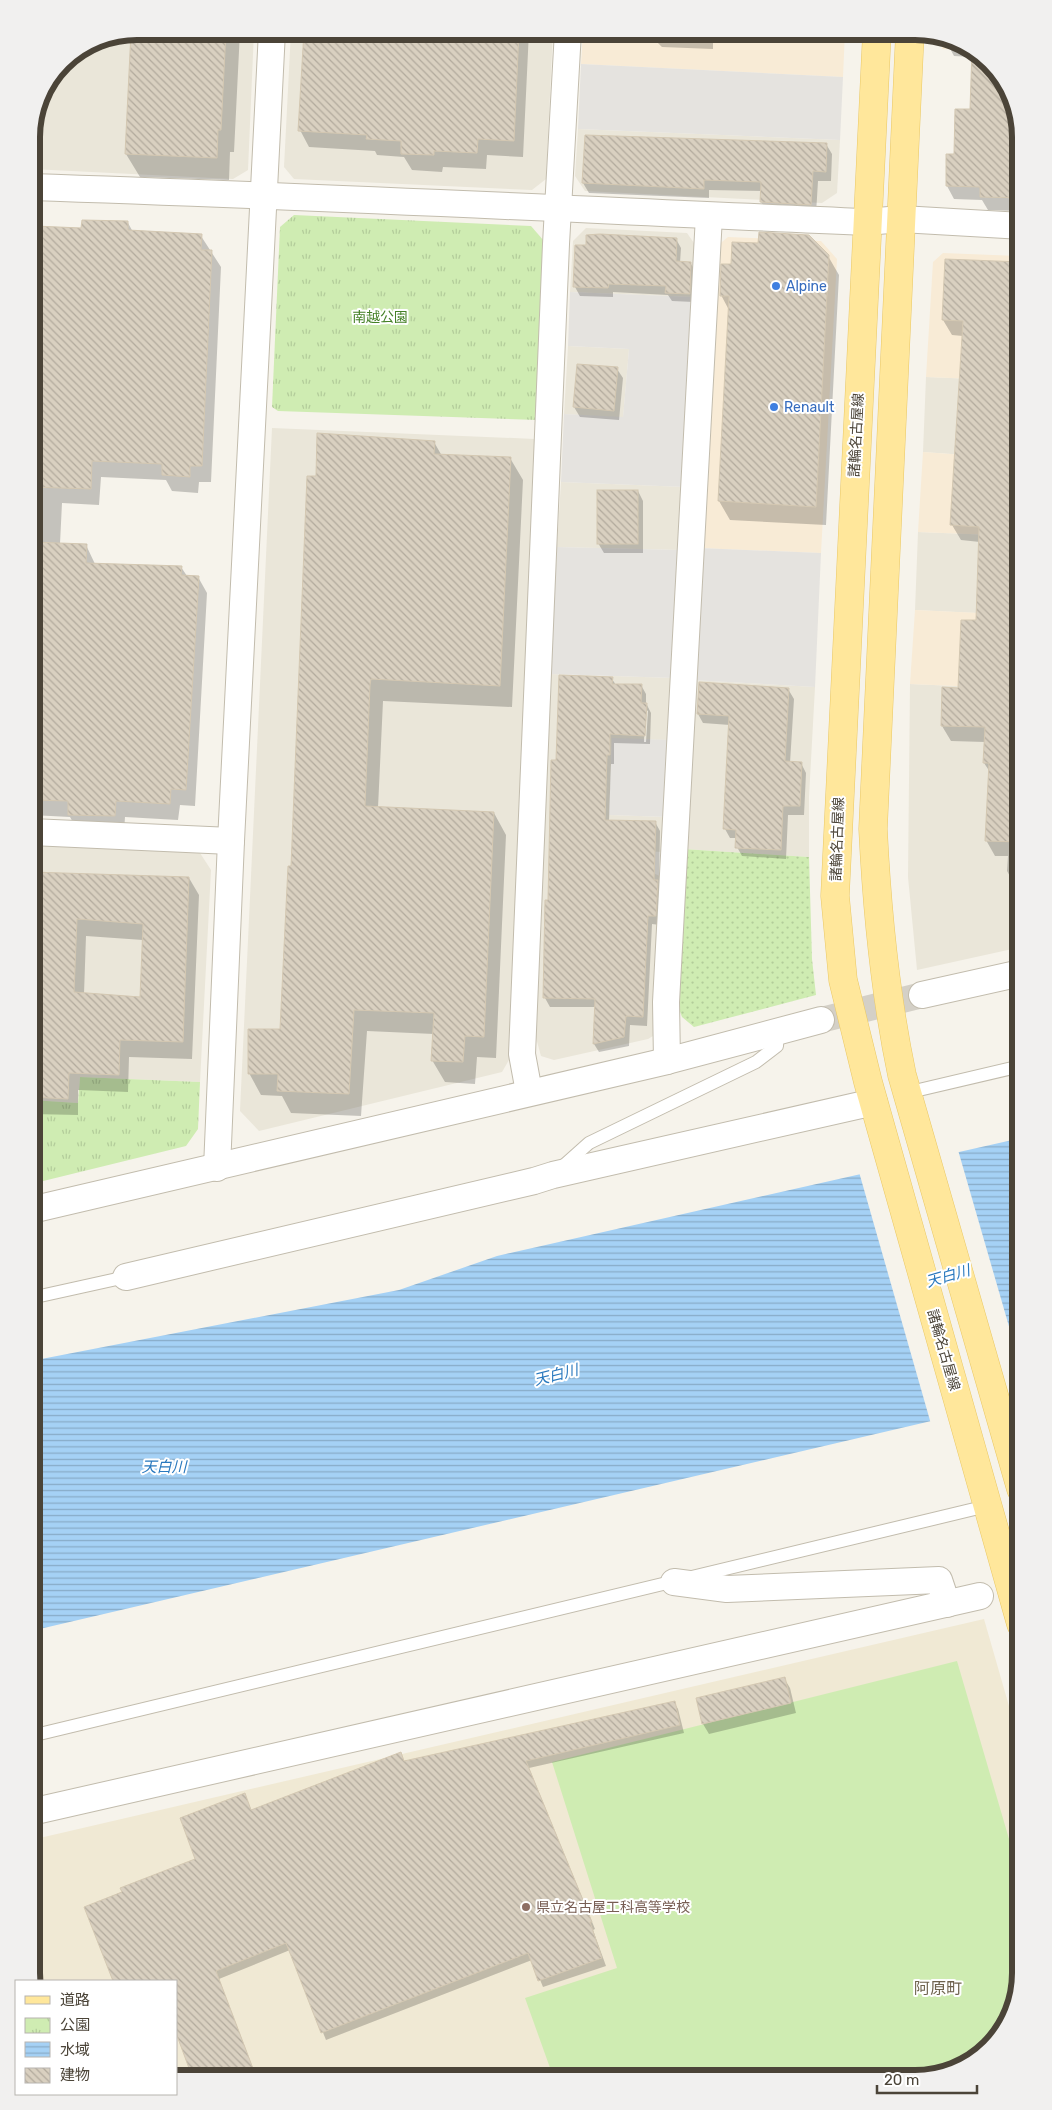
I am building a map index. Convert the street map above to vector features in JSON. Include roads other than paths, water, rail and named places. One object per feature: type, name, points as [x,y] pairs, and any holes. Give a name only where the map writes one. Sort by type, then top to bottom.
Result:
[{"type":"main road","name":"諸輪名古屋線","points":[[877,40],[866,222],[835,896],[843,980],[876,1108],[1012,1593]]},
{"type":"main road","points":[[910,40],[872,829],[876,889],[892,1025],[908,1099],[1012,1459]]},
{"type":"street","points":[[218,1168],[231,842],[272,40]]},
{"type":"street","points":[[529,1092],[522,1054],[568,40]]},
{"type":"street","points":[[40,187],[264,194],[709,216],[866,222],[901,219],[1012,225]]},
{"type":"street","points":[[667,1061],[666,1002],[709,216]]},
{"type":"street","points":[[40,832],[231,842]]},
{"type":"street","points":[[922,995],[1012,975]]},
{"type":"street","points":[[40,1208],[218,1168],[529,1092],[667,1061],[821,1020]]},
{"type":"street","points":[[126,1277],[553,1175],[876,1108]]},
{"type":"street","points":[[674,1582],[727,1589],[939,1580],[947,1604]]},
{"type":"street","points":[[40,1810],[980,1596]]},
{"type":"lane","points":[[553,1175],[589,1143],[756,1062],[778,1046],[778,1031]]},
{"type":"lane","points":[[908,1099],[1012,1069]]},
{"type":"lane","points":[[40,1296],[126,1277]]},
{"type":"lane","points":[[40,1734],[674,1582],[985,1500]]},
{"type":"water","name":"天白川","points":[[1012,1140],[1012,1402],[40,1629],[40,1359],[399,1290],[497,1256]]},
{"type":"tunnel","points":[[821,1020],[922,995]]},
{"type":"place","name":"Alpine","points":[[776,286]]},
{"type":"place","name":"Renault","points":[[774,407]]},
{"type":"place","name":"県立名古屋工科高等学校","points":[[526,1907]]},
{"type":"district","name":"阿原町","points":[[938,1988]]},
{"type":"park label","name":"南越公園","points":[[380,317]]}]
